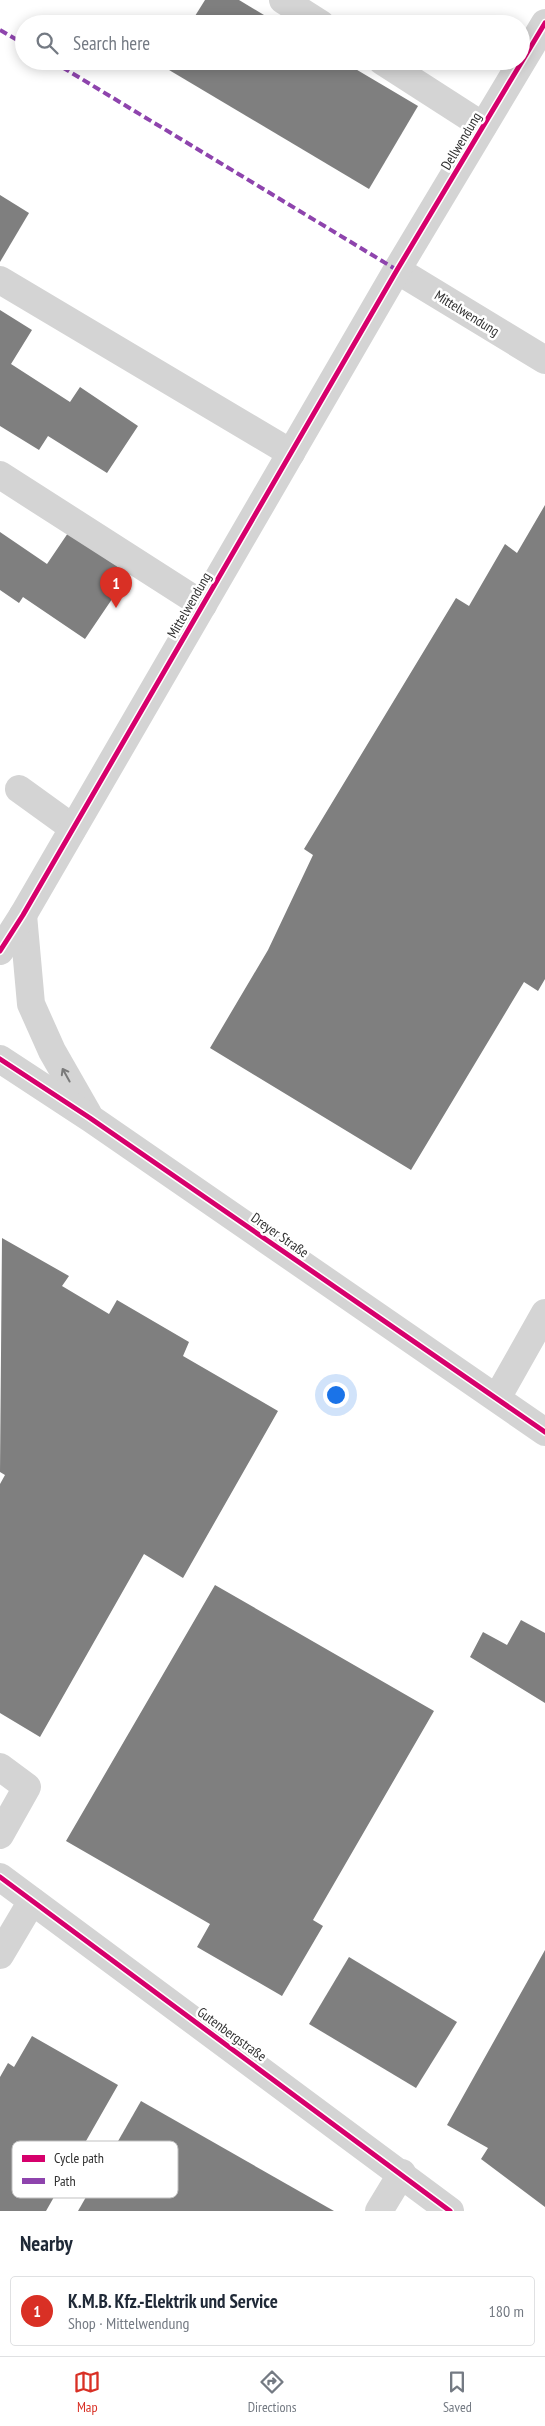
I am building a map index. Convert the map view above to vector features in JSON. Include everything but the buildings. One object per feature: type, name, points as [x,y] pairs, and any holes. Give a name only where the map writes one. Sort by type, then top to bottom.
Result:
[{"type":"street","points":[[283,0],[307,15]]},
{"type":"street","name":"Dellwendung","points":[[530,48],[545,23]]},
{"type":"street","points":[[396,70],[483,126]]},
{"type":"street","name":"Dellwendung","points":[[397,270],[517,70]]},
{"type":"street","name":"Mittelwendung","points":[[0,951],[23,915],[397,270],[545,360]]},
{"type":"street","points":[[0,280],[291,453]]},
{"type":"street","points":[[0,475],[203,605]]},
{"type":"street","points":[[19,790],[73,828]]},
{"type":"street","points":[[23,915],[31,1004],[52,1051],[90,1118]]},
{"type":"street","name":"Dreyer Straße","points":[[0,1059],[90,1118],[545,1432]]},
{"type":"street","points":[[496,1398],[545,1313]]},
{"type":"street","points":[[0,1767],[27,1788],[0,1835]]},
{"type":"street","name":"Gutenbergstraße","points":[[0,1877],[402,2173],[450,2211]]},
{"type":"street","points":[[0,1955],[32,1901]]},
{"type":"street","points":[[379,2211],[402,2173]]},
{"type":"marked path","points":[[0,30],[15,39]]},
{"type":"marked path","points":[[67,70],[397,270]]},
{"type":"cycle path","points":[[530,48],[545,23]]},
{"type":"cycle path","points":[[0,951],[23,915],[397,270],[517,70]]},
{"type":"cycle path","points":[[0,1059],[90,1118],[545,1432]]},
{"type":"cycle path","points":[[0,1877],[450,2211]]},
{"type":"place","name":"K.M.B. Kfz.-Elektrik und Service","points":[[116,608]]}]
